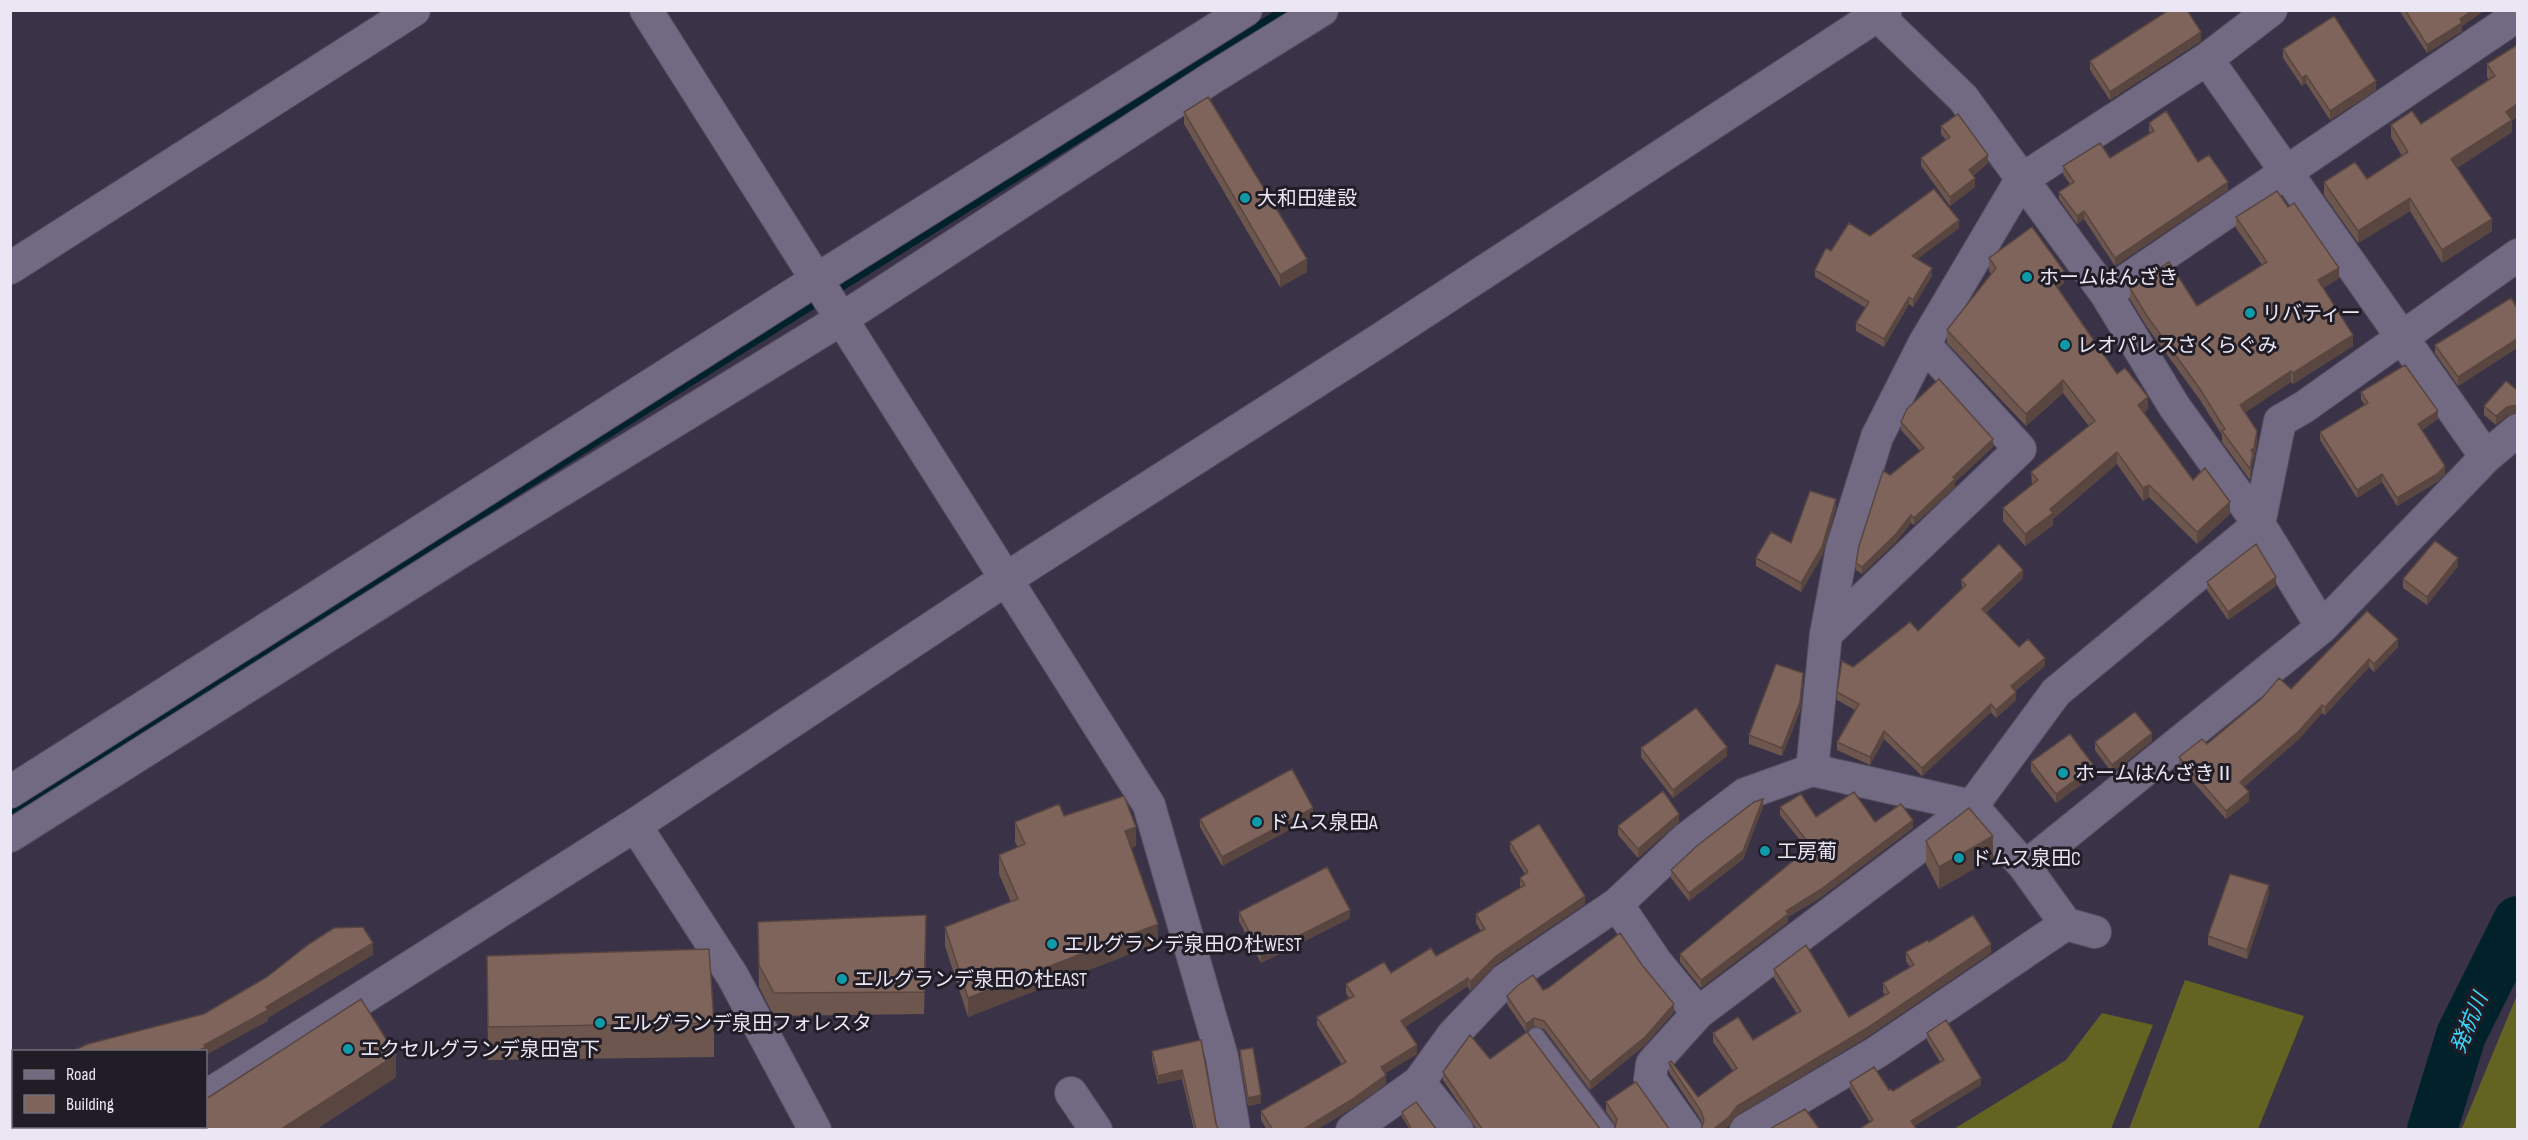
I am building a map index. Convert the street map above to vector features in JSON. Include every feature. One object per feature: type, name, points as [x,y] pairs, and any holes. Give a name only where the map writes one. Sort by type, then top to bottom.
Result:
[{"type":"street","points":[[10,268],[414,10]]},
{"type":"street","points":[[646,10],[840,320],[1149,805],[1222,1057],[1234,1130]]},
{"type":"street","points":[[10,792],[1246,10]]},
{"type":"street","points":[[10,836],[459,553],[840,320],[1212,78],[1322,10]]},
{"type":"street","points":[[207,1096],[635,825],[1006,579],[1380,340],[1878,12],[1963,98],[2106,294],[2174,406],[2259,524],[2322,627]]},
{"type":"street","points":[[1812,770],[1826,634],[1842,549],[1877,437],[1924,344],[2021,180],[2207,59],[2260,14]]},
{"type":"street","points":[[2106,294],[2517,15]]},
{"type":"street","points":[[2207,59],[2486,457]]},
{"type":"street","points":[[1686,1130],[1650,1079],[1652,1064],[1698,1014],[1972,806],[2056,692],[2259,524],[2280,421],[2304,407],[2517,255]]},
{"type":"street","points":[[1826,634],[2020,449],[1924,344]]},
{"type":"street","points":[[2025,867],[2322,627],[2486,457],[2517,430]]},
{"type":"street","points":[[1352,1130],[1419,1082],[1453,1035],[1505,980],[1617,904],[1686,839],[1745,794],[1812,770],[1972,806],[2025,867],[2066,924],[2095,932]]},
{"type":"street","points":[[635,825],[732,975],[815,1130]]},
{"type":"street","points":[[1617,904],[1656,962],[1698,1014]]},
{"type":"street","points":[[1746,1130],[1877,1052],[2066,924]]},
{"type":"street","points":[[1419,1082],[1457,1130]]},
{"type":"street","points":[[1071,1093],[1096,1130]]},
{"type":"lane","points":[[1536,1036],[1606,1130]]},
{"type":"shaded area","points":[[2185,980],[2304,1016],[2258,1129],[2129,1129]]},
{"type":"shaded area","points":[[2517,995],[2517,1129],[2462,1129],[2462,1128]]},
{"type":"shaded area","points":[[2102,1013],[2153,1025],[2111,1129],[1954,1129],[2066,1060]]},
{"type":"building","points":[[2169,10],[2187,10],[2201,32],[2110,92],[2090,61]]},
{"type":"building","points":[[2405,10],[2473,10],[2460,19],[2462,23],[2427,45]]},
{"type":"building","points":[[2334,16],[2376,81],[2330,111],[2306,75],[2302,78],[2283,49]]},
{"type":"building","points":[[2517,45],[2517,104],[2506,112],[2512,120],[2451,159],[2492,219],[2442,250],[2410,198],[2358,231],[2324,182],[2355,162],[2367,179],[2408,152],[2391,125],[2412,111],[2421,124],[2495,76],[2487,64]]},
{"type":"building","name":"大和田建設","points":[[1208,97],[1307,259],[1280,275],[1184,112]]},
{"type":"building","points":[[2166,111],[2198,162],[2209,155],[2228,182],[2115,258],[2084,211],[2077,216],[2059,192],[2074,182],[2063,166],[2100,143],[2110,158],[2154,131],[2149,123]]},
{"type":"building","points":[[1958,114],[1988,155],[1969,170],[1975,178],[1950,197],[1921,158],[1950,137],[1941,126]]},
{"type":"building","points":[[1934,189],[1959,220],[1912,256],[1932,268],[1913,300],[1909,297],[1884,339],[1856,323],[1869,302],[1815,270],[1826,248],[1831,251],[1849,223],[1870,236]]},
{"type":"building","points":[[2277,191],[2288,207],[2294,203],[2339,268],[2318,280],[2353,335],[2293,373],[2291,371],[2240,405],[2257,431],[2254,448],[2251,450],[2253,453],[2250,469],[2222,431],[2225,429],[2200,389],[2147,316],[2130,288],[2169,262],[2197,306],[2267,262],[2236,217]]},
{"type":"building","points":[[2032,227],[2064,271],[2052,280],[2117,374],[2125,368],[2148,397],[2138,405],[2193,480],[2205,468],[2230,502],[2197,532],[2149,485],[2143,488],[2117,452],[2050,509],[2053,513],[2025,534],[2003,508],[2038,480],[2031,472],[2095,421],[2063,380],[2026,414],[1947,330],[1996,268],[1989,258]]},
{"type":"building","points":[[2511,298],[2517,308],[2517,339],[2458,377],[2435,345]]},
{"type":"building","points":[[2405,365],[2438,411],[2418,424],[2445,466],[2437,474],[2397,498],[2382,474],[2357,490],[2320,432],[2368,403],[2361,392]]},
{"type":"building","points":[[1939,379],[1993,439],[1914,518],[1911,515],[1896,534],[1862,567],[1856,563],[1859,546],[1883,471],[1890,475],[1924,448],[1901,422],[1907,409]]},
{"type":"building","points":[[2506,381],[2517,390],[2517,405],[2507,407],[2496,416],[2484,406]]},
{"type":"building","points":[[1810,491],[1836,499],[1822,547],[1801,583],[1756,558],[1771,532],[1791,543]]},
{"type":"building","points":[[2435,541],[2458,558],[2427,597],[2403,579]]},
{"type":"building","points":[[1999,544],[2023,570],[1982,609],[2019,647],[2028,639],[2045,658],[2011,686],[2016,692],[1996,710],[1991,704],[1922,768],[1884,731],[1870,757],[1837,742],[1859,704],[1837,692],[1842,661],[1853,667],[1910,622],[1918,631],[1966,585],[1961,580]]},
{"type":"building","points":[[2256,544],[2276,577],[2228,612],[2207,582]]},
{"type":"building","points":[[2367,611],[2398,639],[2374,664],[2369,659],[2325,707],[2322,705],[2299,731],[2240,782],[2249,792],[2226,811],[2179,757],[2202,739],[2207,744],[2262,698],[2279,678],[2291,689]]},
{"type":"building","points":[[1776,664],[1803,673],[1800,702],[1782,748],[1749,735]]},
{"type":"building","points":[[1696,708],[1727,747],[1673,790],[1641,748]]},
{"type":"building","points":[[2135,712],[2152,733],[2112,765],[2095,742]]},
{"type":"building","name":"ホームはんざきⅡ","points":[[2070,734],[2094,766],[2056,794],[2031,762]]},
{"type":"building","name":"ドムス泉田A","points":[[1292,769],[1313,808],[1222,857],[1200,819]]},
{"type":"building","points":[[1663,791],[1679,814],[1638,849],[1618,826]]},
{"type":"building","points":[[1854,792],[1875,822],[1901,804],[1913,820],[1820,890],[1786,911],[1788,914],[1701,980],[1680,954],[1811,846],[1780,807],[1801,794],[1816,817]]},
{"type":"building","points":[[1124,796],[1136,827],[1125,831],[1158,924],[968,998],[945,927],[1018,899],[999,855],[1025,844],[1015,822],[1059,804],[1064,816]]},
{"type":"building","points":[[1763,799],[1743,851],[1689,893],[1671,870],[1698,845],[1754,802]]},
{"type":"building","points":[[1969,808],[1993,836],[1939,867],[1926,841]]},
{"type":"building","points":[[1539,824],[1585,896],[1495,957],[1470,982],[1468,978],[1401,1021],[1417,1045],[1381,1067],[1386,1075],[1302,1130],[1273,1130],[1261,1111],[1346,1062],[1317,1017],[1354,996],[1346,984],[1384,962],[1391,973],[1431,948],[1436,956],[1485,929],[1476,914],[1525,885],[1520,878],[1528,872],[1510,842]]},
{"type":"building","points":[[1327,867],[1350,910],[1261,955],[1239,912]]},
{"type":"building","points":[[2230,874],[2269,885],[2247,950],[2208,936]]},
{"type":"building","name":"エルグランデ泉田の杜EAST","points":[[926,915],[924,992],[774,993],[759,965],[758,922]]},
{"type":"building","points":[[1973,915],[1991,944],[1867,1028],[1737,1106],[1729,1117],[1712,1130],[1701,1130],[1704,1120],[1701,1111],[1669,1063],[1671,1061],[1698,1097],[1737,1068],[1713,1033],[1738,1017],[1753,1040],[1801,1011],[1774,969],[1806,945],[1849,1017],[1889,993],[1883,983],[1914,965],[1906,952],[1928,940],[1929,942]]},
{"type":"building","points":[[363,927],[373,943],[266,1007],[268,1010],[204,1045],[205,1048],[198,1050],[75,1050],[88,1044],[204,1014],[267,977],[309,944],[334,928]]},
{"type":"building","points":[[1620,933],[1642,965],[1674,1004],[1645,1037],[1590,1082],[1544,1021],[1534,1018],[1526,1024],[1507,996],[1533,975],[1543,990],[1548,988]]},
{"type":"building","points":[[709,949],[714,1023],[488,1027],[487,956]]},
{"type":"building","name":"エクセルグランデ泉田宮下","points":[[361,999],[396,1055],[280,1130],[185,1130],[184,1128],[207,1128],[207,1098]]},
{"type":"building","points":[[1946,1020],[1981,1078],[1911,1121],[1917,1130],[1858,1130],[1873,1120],[1850,1082],[1874,1067],[1889,1090],[1893,1091],[1944,1060],[1927,1033]]},
{"type":"building","points":[[1527,1032],[1601,1130],[1483,1130],[1443,1072],[1470,1035],[1490,1059]]},
{"type":"building","points":[[1201,1040],[1219,1130],[1196,1130],[1182,1070],[1158,1076],[1152,1051]]},
{"type":"building","points":[[1253,1048],[1261,1095],[1248,1098],[1240,1050]]},
{"type":"building","points":[[10,1080],[12,1080],[12,1127],[10,1128]]},
{"type":"building","points":[[1636,1082],[1670,1130],[1617,1130],[1615,1127],[1617,1119],[1606,1102]]},
{"type":"building","points":[[1416,1102],[1437,1130],[1412,1130],[1402,1112]]},
{"type":"building","points":[[1805,1109],[1820,1130],[1768,1130]]},
{"type":"waterway","points":[[833,292],[1284,10]]},
{"type":"waterway","points":[[10,812],[822,299]]},
{"type":"waterway","name":"発杭川","points":[[2432,1130],[2461,1035],[2518,921]]},
{"type":"place","name":"大和田建設","points":[[1245,198]]},
{"type":"place","name":"ホームはんざき","points":[[2027,277]]},
{"type":"place","name":"リバティー","points":[[2250,313]]},
{"type":"place","name":"レオパレスさくらぐみ","points":[[2065,345]]},
{"type":"place","name":"ホームはんざきⅡ","points":[[2063,773]]},
{"type":"place","name":"ドムス泉田A","points":[[1257,822]]},
{"type":"place","name":"工房葡","points":[[1765,851]]},
{"type":"place","name":"ドムス泉田C","points":[[1959,858]]},
{"type":"place","name":"エルグランデ泉田の杜WEST","points":[[1052,944]]},
{"type":"place","name":"エルグランデ泉田の杜EAST","points":[[842,979]]},
{"type":"place","name":"エルグランデ泉田フォレスタ","points":[[600,1023]]},
{"type":"place","name":"エクセルグランデ泉田宮下","points":[[348,1049]]}]
